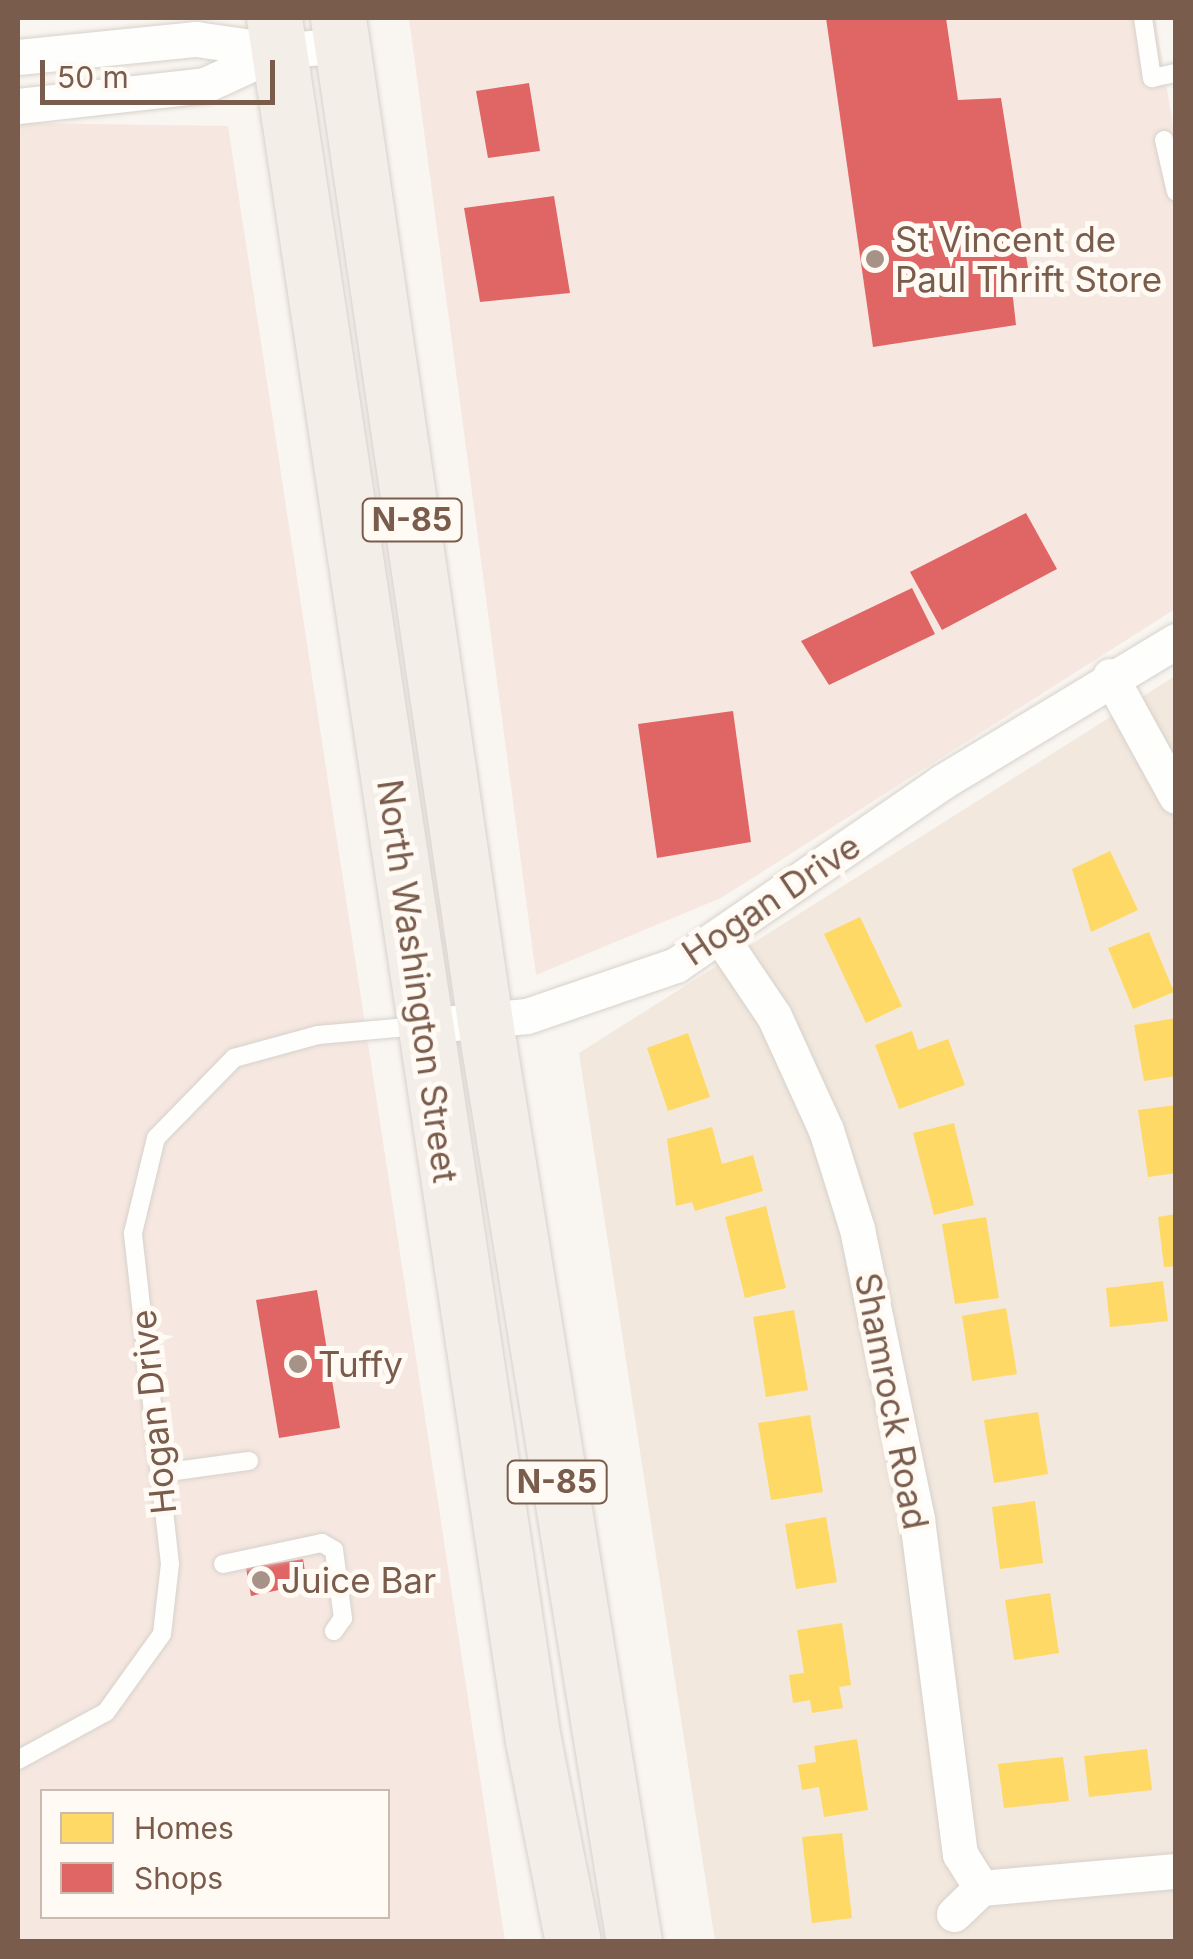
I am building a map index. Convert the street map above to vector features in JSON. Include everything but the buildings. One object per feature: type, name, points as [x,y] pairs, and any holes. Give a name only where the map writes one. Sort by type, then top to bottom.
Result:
[{"type":"main road","name":"North Washington Street","points":[[340,31],[485,1022],[634,1942]]},
{"type":"main road","name":"North Washington Street","points":[[277,34],[533,1740],[573,1942]]},
{"type":"street","points":[[18,57],[196,39],[340,31]]},
{"type":"street","points":[[18,106],[205,85],[277,34]]},
{"type":"street","name":"Hogan Drive","points":[[423,1026],[485,1022],[625,986],[722,939],[1110,676],[1176,641]]},
{"type":"street","points":[[1110,676],[1176,796]]},
{"type":"street","name":"Shamrock Road","points":[[722,939],[774,1016],[826,1130],[857,1229],[917,1518],[960,1854],[982,1888]]},
{"type":"street","points":[[954,1914],[982,1888],[1176,1871]]},
{"type":"lane","points":[[1144,18],[1152,78],[1176,73]]},
{"type":"lane","points":[[1164,140],[1176,192]]},
{"type":"lane","name":"Hogan Drive","points":[[18,1760],[106,1712],[162,1634],[170,1564],[133,1233],[156,1138],[234,1058],[318,1035],[423,1026]]},
{"type":"lane","points":[[161,1473],[248,1461]]},
{"type":"lane","points":[[223,1564],[322,1543],[334,1550],[343,1618],[334,1631]]},
{"type":"shaded area","points":[[409,18],[1155,18],[1176,143],[1175,609],[721,898],[536,975]]},
{"type":"shaded area","points":[[18,123],[228,126],[505,1941],[18,1942]]},
{"type":"shaded area","points":[[1175,676],[1175,1941],[715,1941],[579,1053]]},
{"type":"place","name":"St Vincent de Paul Thrift Store","points":[[875,259]]},
{"type":"place","name":"Tuffy","points":[[298,1364]]},
{"type":"place","name":"Juice Bar","points":[[261,1580]]}]
